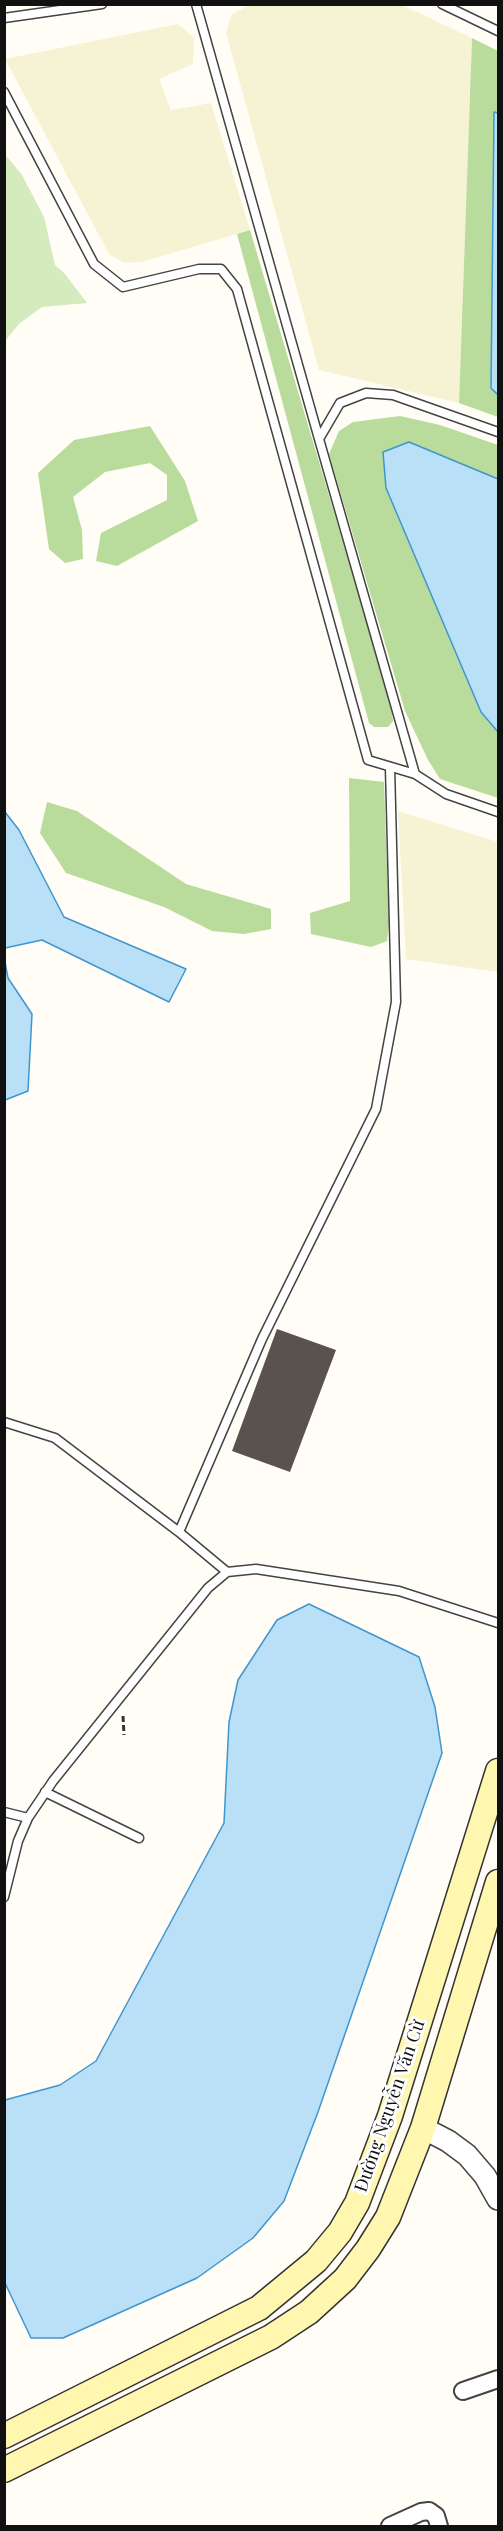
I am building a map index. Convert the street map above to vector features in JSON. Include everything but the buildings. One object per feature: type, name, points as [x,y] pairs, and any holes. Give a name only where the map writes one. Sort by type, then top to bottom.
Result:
[{"type":"main road","name":"Đường Nguyễn Văn Cừ","points":[[4,2436],[259,2308],[316,2261],[340,2232],[357,2202],[390,2116],[498,1771]]},
{"type":"main road","name":"Đường Nguyễn Văn Cừ","points":[[4,2470],[271,2337],[309,2312],[345,2278],[368,2249],[387,2217],[423,2128],[498,1882]]},
{"type":"street","points":[[423,2128],[448,2141],[467,2155],[485,2176],[498,2199]]},
{"type":"street","points":[[463,2391],[498,2379]]},
{"type":"street","points":[[390,2526],[421,2512],[429,2511],[436,2516],[438,2526]]},
{"type":"lane","points":[[4,18],[102,4]]},
{"type":"lane","points":[[196,4],[415,774]]},
{"type":"lane","points":[[442,4],[498,31]]},
{"type":"lane","points":[[4,92],[94,264],[123,287],[199,269],[221,269],[237,289],[368,760],[415,774],[446,794],[498,812]]},
{"type":"lane","points":[[319,440],[340,403],[366,393],[393,395],[498,432]]},
{"type":"lane","points":[[179,1532],[262,1339],[376,1109],[396,1002],[390,767]]},
{"type":"lane","points":[[4,1422],[55,1438],[179,1532],[227,1572]]},
{"type":"lane","points":[[4,1897],[18,1841],[28,1818],[45,1792],[208,1588],[227,1572],[256,1569],[399,1591],[498,1623]]},
{"type":"lane","points":[[45,1792],[139,1838]]},
{"type":"lane","points":[[4,1812],[28,1818]]},
{"type":"shaded area","points":[[249,5],[402,5],[472,38],[459,403],[319,370],[226,33],[231,15]]},
{"type":"shaded area","points":[[178,24],[194,38],[193,64],[159,79],[171,110],[211,103],[250,230],[142,262],[124,263],[109,254],[5,59]]},
{"type":"shaded area","points":[[398,811],[498,842],[498,972],[406,959]]},
{"type":"green space","points":[[472,38],[498,51],[498,113],[494,113],[491,388],[498,395],[498,417],[459,403]]},
{"type":"green space","points":[[4,153],[22,175],[44,217],[55,265],[65,274],[87,303],[42,307],[20,323],[5,341]]},
{"type":"green space","points":[[250,230],[391,704],[393,721],[388,727],[374,727],[369,723],[237,234]]},
{"type":"green space","points":[[400,416],[440,425],[498,445],[498,479],[409,442],[481,712],[498,732],[498,798],[440,779],[428,760],[405,711],[329,454],[339,431],[353,422]]},
{"type":"green space","points":[[150,426],[185,481],[198,521],[117,566],[96,561],[101,533],[167,500],[167,475],[150,463],[105,472],[73,497],[82,530],[83,559],[65,563],[49,549],[38,473],[74,440]]},
{"type":"green space","points":[[349,778],[384,782],[389,923],[387,941],[371,947],[311,934],[310,913],[350,901]]},
{"type":"green space","points":[[47,802],[77,811],[186,884],[271,909],[271,929],[244,934],[212,931],[164,907],[66,873],[40,833]]},
{"type":"water","points":[[494,112],[498,113],[498,395],[491,388]]},
{"type":"water","points":[[409,442],[498,479],[498,732],[481,712],[386,488],[383,452]]},
{"type":"water","points":[[5,812],[19,830],[64,917],[186,969],[169,1002],[42,940],[5,948]]},
{"type":"water","points":[[4,957],[8,978],[32,1014],[28,1091],[5,1100]]},
{"type":"water","points":[[309,1604],[419,1657],[435,1707],[442,1753],[318,2112],[284,2201],[253,2238],[197,2278],[63,2338],[31,2338],[5,2283],[5,2100],[60,2085],[96,2061],[224,1823],[229,1722],[238,1680],[277,1620]]}]
